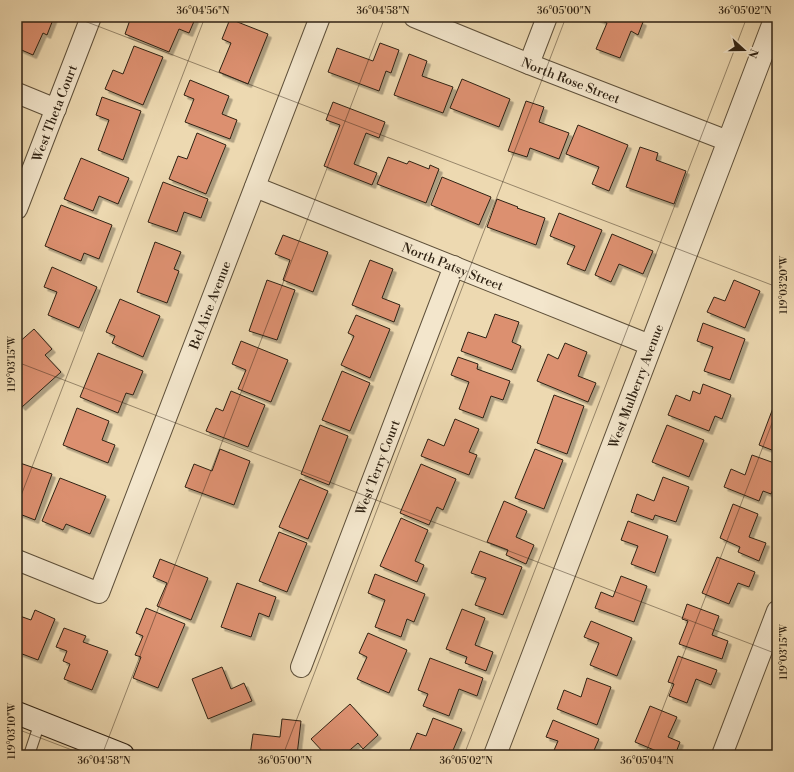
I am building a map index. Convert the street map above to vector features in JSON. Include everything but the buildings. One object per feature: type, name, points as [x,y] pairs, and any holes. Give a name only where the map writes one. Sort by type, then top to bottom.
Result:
[{"type":"street","name":"West Theta Court","points":[[17,210],[91,17]]},
{"type":"street","name":"Bel Aire Avenue","points":[[17,560],[99,594],[320,17]]},
{"type":"street","name":"North Rose Street","points":[[414,17],[529,64],[728,141]]},
{"type":"street","points":[[529,64],[547,17]]},
{"type":"street","name":"West Mulberry Avenue","points":[[495,755],[776,17]]},
{"type":"street","points":[[17,93],[56,109]]},
{"type":"street","name":"North Patsy Street","points":[[255,187],[650,345]]},
{"type":"street","name":"West Terry Court","points":[[301,667],[454,266]]},
{"type":"street","points":[[722,755],[777,611]]},
{"type":"street","points":[[17,713],[123,755]]},
{"type":"lane","points":[[29,755],[40,722]]}]
